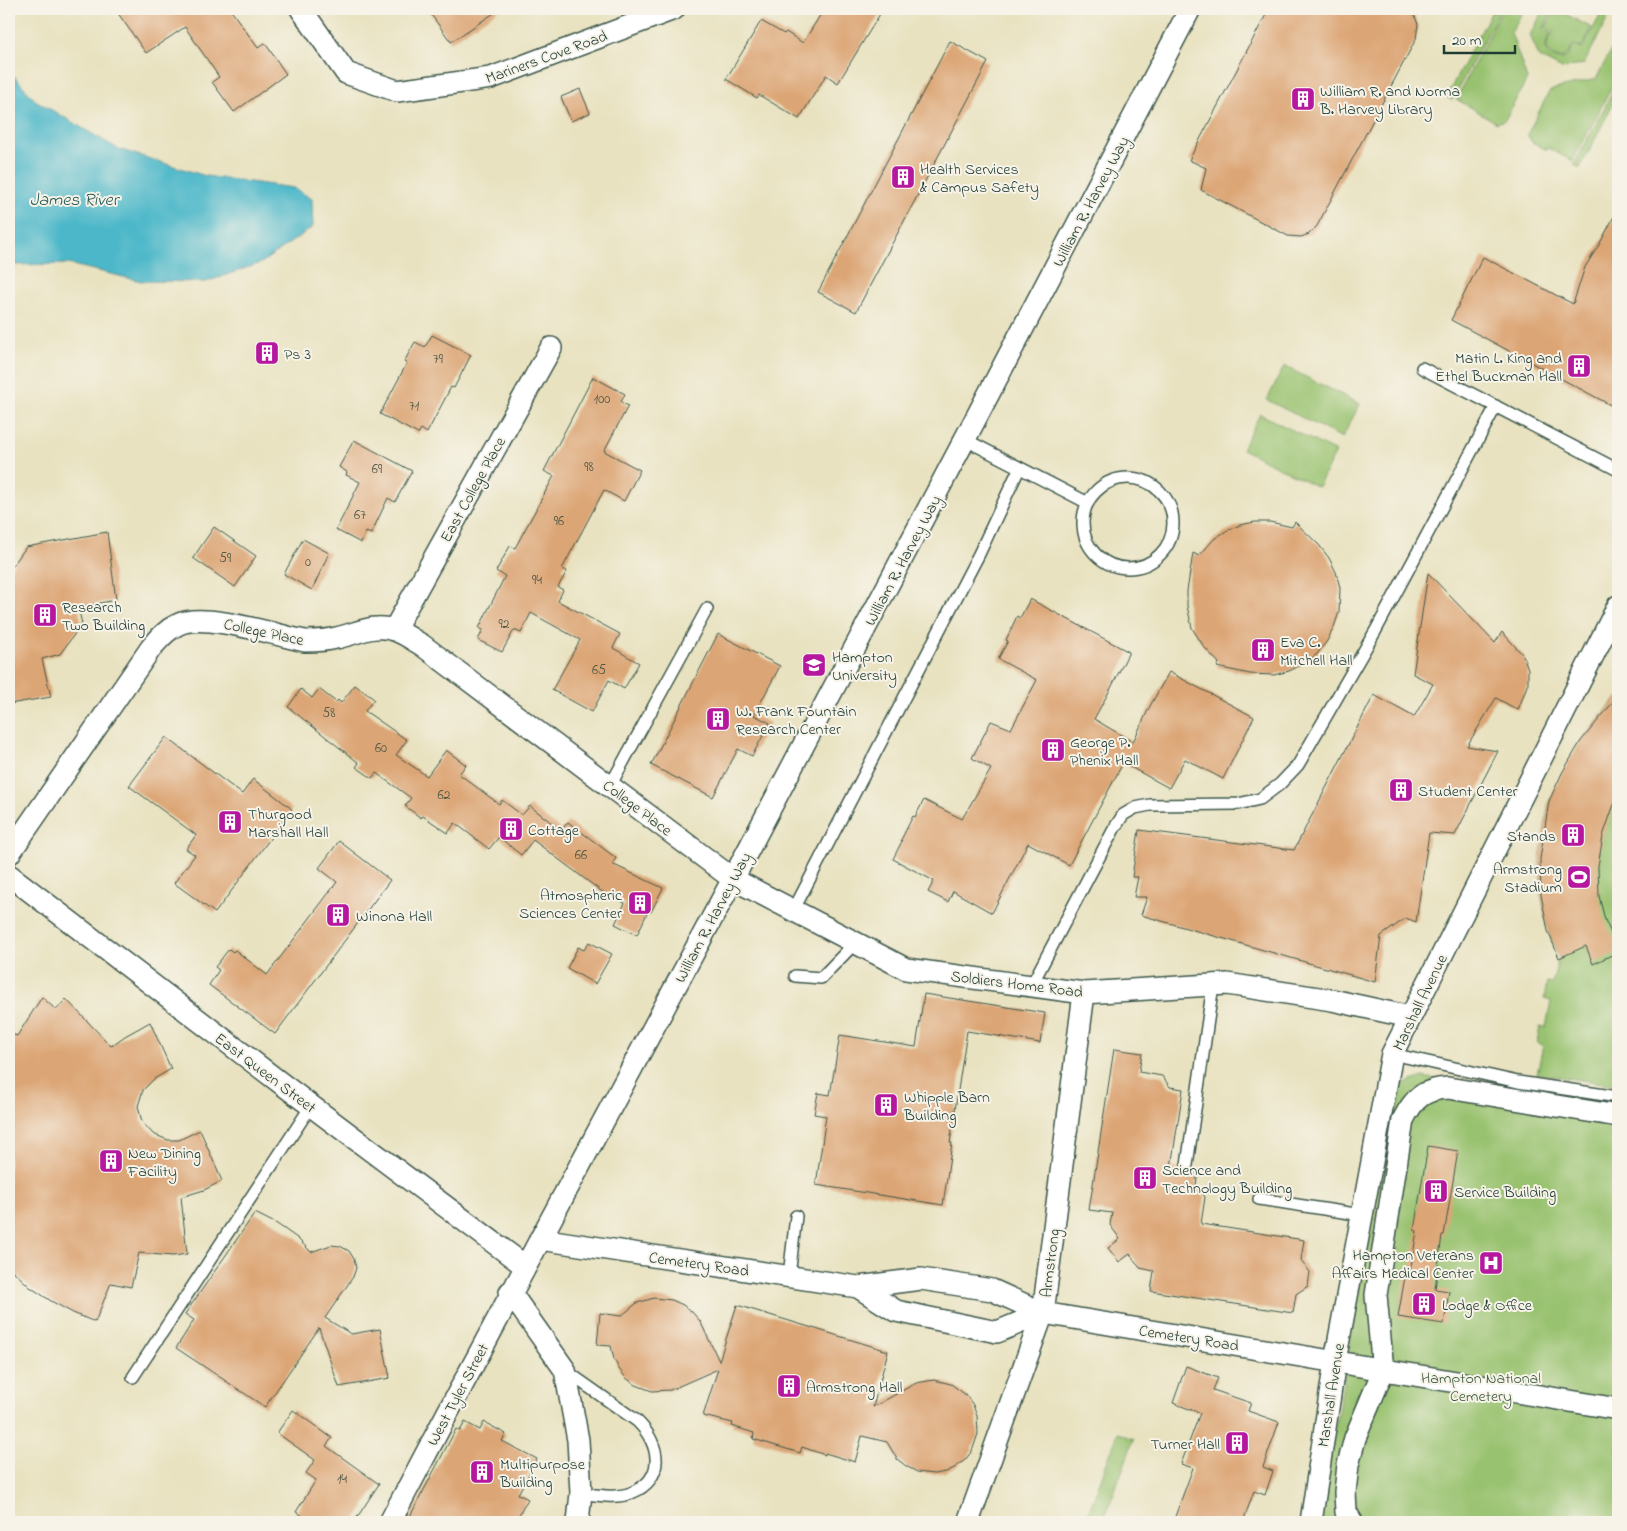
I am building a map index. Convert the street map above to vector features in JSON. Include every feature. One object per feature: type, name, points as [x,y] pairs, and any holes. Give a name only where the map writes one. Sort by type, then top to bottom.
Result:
[{"type":"street","name":"Mariners Cove Road","points":[[301,9],[346,73],[397,91],[491,78],[674,9]]},
{"type":"street","name":"William R. Harvey Way","points":[[524,1266],[733,879],[966,440],[1190,9]]},
{"type":"street","name":"East College Place","points":[[394,630],[551,348]]},
{"type":"street","name":"Marshall Avenue","points":[[1310,1522],[1335,1361],[1392,1054],[1616,614]]},
{"type":"street","name":"College Place","points":[[9,854],[163,634],[178,624],[196,620],[215,621],[310,641],[337,638],[370,628],[394,630],[422,645],[733,879]]},
{"type":"street","name":"East Queen Street","points":[[9,875],[524,1266]]},
{"type":"street","name":"Soldiers Home Road","points":[[733,879],[906,969],[1084,993],[1227,984],[1332,1000],[1410,1017]]},
{"type":"street","name":"Armstrong","points":[[968,1522],[1043,1313],[1084,993]]},
{"type":"street","points":[[1352,1522],[1346,1512],[1345,1502],[1348,1465],[1354,1438],[1383,1371],[1376,1295],[1403,1120],[1410,1106],[1433,1089],[1448,1088],[1618,1116]]},
{"type":"street","name":"Cemetery Road","points":[[540,1239],[858,1287],[921,1279],[992,1290],[1043,1313],[1618,1409]]},
{"type":"street","name":"West Tyler Street","points":[[390,1522],[524,1266]]},
{"type":"street","name":"Cemetery Road","points":[[858,1287],[896,1311],[997,1332],[1043,1313]]},
{"type":"street","points":[[510,1292],[565,1370],[576,1423],[581,1493],[578,1522]]},
{"type":"lane","points":[[1422,368],[1618,470]]},
{"type":"lane","points":[[1031,986],[1123,815],[1135,808],[1150,805],[1238,804],[1260,799],[1280,784],[1298,765],[1376,630],[1496,406]]},
{"type":"lane","points":[[966,440],[1088,503]]},
{"type":"lane","points":[[793,911],[979,554],[1019,469]]},
{"type":"lane","points":[[1134,478],[1147,482],[1158,490],[1167,501],[1172,512],[1171,538],[1165,549],[1145,565],[1133,569],[1119,568],[1106,563],[1095,555],[1087,543],[1083,530],[1083,516],[1088,503],[1096,491],[1107,483],[1120,479],[1134,478]]},
{"type":"lane","points":[[610,786],[707,608]]},
{"type":"lane","points":[[795,976],[821,978],[855,943]]},
{"type":"lane","points":[[1187,1165],[1213,985]]},
{"type":"lane","points":[[1392,1054],[1518,1082],[1618,1097]]},
{"type":"lane","points":[[133,1376],[311,1106]]},
{"type":"lane","points":[[1259,1199],[1362,1215]]},
{"type":"lane","points":[[789,1276],[796,1216]]},
{"type":"lane","points":[[565,1370],[637,1421],[652,1439],[656,1453],[657,1462],[650,1478],[642,1487],[631,1493],[619,1496],[581,1493]]},
{"type":"green space","points":[[1493,9],[1501,9],[1452,100],[1446,97]]},
{"type":"green space","points":[[1503,9],[1524,9],[1511,33],[1527,79],[1505,120],[1497,123],[1456,99]]},
{"type":"green space","points":[[1544,9],[1553,9],[1543,29],[1551,33],[1546,42],[1546,49],[1556,59],[1567,57],[1574,46],[1582,49],[1602,12],[1609,16],[1584,64],[1562,69],[1539,57],[1530,35]]},
{"type":"green space","points":[[1556,9],[1592,28],[1581,48],[1574,44],[1567,54],[1561,58],[1554,57],[1548,50],[1547,44],[1553,32],[1545,28]]},
{"type":"green space","points":[[1618,37],[1618,75],[1573,161],[1532,142],[1528,136],[1529,131],[1549,92],[1596,79]]},
{"type":"green space","points":[[1618,82],[1618,94],[1580,168],[1574,165]]},
{"type":"green space","points":[[1284,366],[1360,404],[1342,438],[1267,400]]},
{"type":"green space","points":[[1260,414],[1336,452],[1318,487],[1242,449]]},
{"type":"green space","name":"Armstrong Stadium","points":[[1618,698],[1618,1085],[1537,1074],[1543,1045],[1537,1043],[1540,1027],[1546,1027],[1551,1001],[1544,999],[1547,982],[1552,983],[1559,958],[1548,931],[1541,895],[1540,859],[1549,801],[1581,741]]},
{"type":"green space","name":"Hampton National Cemetery","points":[[1423,1077],[1618,1109],[1618,1522],[1318,1522],[1392,1088]]},
{"type":"green space","points":[[1118,1433],[1134,1439],[1103,1522],[1085,1522]]},
{"type":"water","name":"James River","points":[[9,70],[35,100],[118,149],[206,176],[294,188],[312,199],[313,227],[261,263],[206,282],[141,281],[68,264],[9,265]]},
{"type":"building","points":[[115,9],[230,9],[258,48],[265,43],[286,74],[234,112],[212,82],[219,77],[185,27],[146,53]]},
{"type":"building","points":[[427,9],[500,9],[451,42]]},
{"type":"building","points":[[824,9],[883,9],[838,83],[826,75],[799,119],[759,95],[757,98],[726,79],[761,21],[784,34],[786,32],[803,43]]},
{"type":"building","name":"William R. and Norma B. Harvey Library","points":[[1269,9],[1408,9],[1418,24],[1416,39],[1317,226],[1309,234],[1301,237],[1288,236],[1201,190],[1206,168],[1189,160]]},
{"type":"building","name":"Health Services & Campus Safety","points":[[950,41],[988,62],[856,312],[818,292]]},
{"type":"building","points":[[580,89],[590,113],[571,121],[561,97]]},
{"type":"building","name":"Matin L. King and Ethel Buckman Hall","points":[[1618,209],[1618,409],[1451,320],[1483,257],[1573,304],[1585,267]]},
{"type":"building","points":[[432,335],[471,355],[454,388],[451,387],[427,433],[421,429],[418,434],[380,414],[407,363],[404,362],[415,342],[425,347]]},
{"type":"building","points":[[593,377],[625,394],[621,402],[628,406],[604,451],[640,470],[624,501],[604,490],[562,569],[567,571],[558,587],[563,590],[558,601],[620,634],[613,648],[639,663],[624,689],[609,680],[592,712],[552,690],[580,640],[531,613],[521,633],[514,630],[502,652],[478,640],[483,630],[479,628],[505,576],[496,571],[510,546],[515,548],[554,476],[544,471]]},
{"type":"building","points":[[354,440],[412,471],[395,502],[388,498],[371,534],[366,532],[361,543],[336,530],[360,482],[346,475],[347,472],[339,467]]},
{"type":"building","name":"Eva C. Mitchell Hall","points":[[1270,522],[1292,527],[1295,522],[1319,545],[1329,558],[1336,572],[1340,588],[1339,612],[1327,641],[1317,654],[1304,664],[1274,675],[1250,674],[1217,667],[1219,663],[1204,647],[1192,628],[1187,606],[1187,591],[1193,553],[1199,556],[1214,539],[1226,531],[1240,525]]},
{"type":"building","points":[[214,527],[256,556],[235,587],[193,558]]},
{"type":"building","name":"Research Two Building","points":[[107,532],[116,600],[78,607],[82,624],[60,654],[42,659],[51,697],[9,704],[9,571],[26,547]]},
{"type":"building","points":[[303,539],[329,553],[312,590],[284,574]]},
{"type":"building","name":"Student Center","points":[[1428,573],[1495,643],[1502,632],[1523,655],[1528,669],[1528,683],[1518,710],[1496,698],[1467,746],[1498,751],[1455,835],[1429,833],[1416,922],[1406,918],[1381,936],[1375,982],[1141,915],[1147,897],[1134,897],[1138,877],[1132,877],[1139,830],[1294,850],[1374,695],[1414,717],[1433,684],[1413,674]]},
{"type":"building","name":"George P. Phenix Hall","points":[[1030,599],[1129,652],[1094,719],[1133,742],[1169,672],[1254,717],[1223,779],[1185,759],[1169,788],[1123,763],[1069,865],[1028,843],[992,913],[953,891],[948,902],[928,892],[934,881],[893,859],[913,816],[915,817],[924,800],[962,819],[991,769],[972,758],[991,721],[1011,729],[1037,680],[998,659],[1008,641],[1006,640],[1017,616],[1020,618]]},
{"type":"building","name":"W. Frank Fountain Research Center","points":[[718,634],[780,666],[754,715],[770,723],[752,756],[738,749],[713,797],[651,765]]},
{"type":"building","points":[[355,685],[374,699],[365,711],[407,740],[396,755],[427,776],[446,750],[466,765],[459,774],[499,804],[502,800],[522,815],[530,806],[561,830],[568,822],[616,858],[612,864],[663,888],[651,912],[648,911],[637,935],[615,924],[625,903],[601,891],[533,840],[521,855],[499,837],[489,849],[455,823],[448,833],[423,816],[421,818],[405,806],[411,798],[376,773],[372,778],[356,767],[359,763],[288,707],[301,689],[312,698],[319,689],[336,702],[338,700],[341,703]]},
{"type":"building","name":"Stands","points":[[1618,696],[1618,797],[1603,836],[1598,866],[1599,896],[1605,920],[1618,948],[1618,952],[1593,964],[1586,946],[1559,958],[1548,931],[1541,895],[1540,859],[1549,801],[1562,773],[1581,741]]},
{"type":"building","name":"Thurgood Marshall Hall","points":[[166,737],[242,794],[253,779],[292,809],[215,913],[174,883],[195,855],[186,849],[196,835],[129,786]]},
{"type":"building","name":"Winona Hall","points":[[339,841],[390,880],[275,1034],[209,985],[219,970],[215,967],[229,949],[233,952],[235,950],[267,975],[337,882],[319,868]]},
{"type":"building","points":[[589,942],[612,954],[595,984],[567,968],[578,947],[584,950]]},
{"type":"building","name":"Whipple Barn Building","points":[[924,994],[1045,1013],[1040,1043],[967,1031],[950,1143],[952,1143],[943,1205],[816,1185],[826,1116],[814,1114],[818,1093],[830,1095],[840,1035],[916,1047]]},
{"type":"building","name":"New Dining Facility","points":[[42,997],[56,1010],[66,999],[111,1046],[150,1022],[171,1069],[154,1079],[143,1090],[138,1106],[142,1122],[153,1134],[168,1140],[179,1140],[200,1130],[222,1181],[204,1190],[181,1197],[187,1254],[173,1256],[139,1253],[131,1287],[111,1283],[95,1322],[51,1301],[30,1287],[9,1267],[9,1033],[17,1036]]},
{"type":"building","name":"Science and Technology Building","points":[[1114,1049],[1142,1053],[1139,1072],[1162,1076],[1170,1087],[1183,1089],[1171,1167],[1180,1168],[1185,1172],[1198,1171],[1196,1185],[1205,1197],[1201,1224],[1304,1240],[1301,1260],[1310,1272],[1308,1286],[1296,1294],[1293,1313],[1151,1291],[1154,1271],[1140,1268],[1130,1254],[1119,1262],[1108,1248],[1120,1239],[1110,1225],[1112,1213],[1089,1210]]},
{"type":"building","points":[[1428,1146],[1458,1151],[1444,1235],[1442,1235],[1435,1289],[1449,1291],[1444,1324],[1398,1317],[1406,1271],[1410,1272],[1417,1231],[1414,1230]]},
{"type":"building","points":[[255,1213],[277,1224],[297,1238],[311,1252],[331,1245],[340,1246],[349,1251],[354,1259],[356,1268],[353,1277],[325,1318],[351,1334],[380,1329],[390,1378],[339,1387],[319,1328],[265,1407],[176,1348],[194,1320],[185,1314]]},
{"type":"building","name":"Armstrong Hall","points":[[654,1298],[672,1300],[692,1312],[700,1321],[719,1361],[737,1305],[888,1351],[873,1407],[916,1383],[934,1380],[951,1384],[966,1395],[973,1405],[977,1416],[978,1434],[972,1451],[956,1467],[946,1472],[934,1474],[917,1472],[906,1466],[897,1459],[887,1442],[862,1436],[855,1462],[802,1447],[800,1453],[753,1439],[754,1433],[732,1426],[733,1423],[703,1416],[718,1369],[670,1390],[652,1391],[636,1385],[626,1378],[619,1369],[611,1346],[597,1345],[600,1313],[621,1316],[637,1303]]},
{"type":"building","name":"Turner Hall","points":[[1186,1366],[1218,1378],[1213,1390],[1251,1403],[1248,1411],[1279,1422],[1263,1467],[1273,1471],[1265,1495],[1254,1491],[1243,1522],[1173,1522],[1193,1468],[1181,1464],[1200,1413],[1173,1403]]},
{"type":"building","points":[[293,1410],[332,1438],[326,1446],[379,1484],[354,1522],[314,1522],[296,1512],[316,1480],[306,1473],[315,1460],[277,1433]]},
{"type":"building","name":"Multipurpose Building","points":[[465,1422],[480,1430],[484,1422],[506,1434],[502,1441],[537,1459],[518,1494],[528,1499],[515,1522],[407,1522],[456,1429],[460,1431]]},
{"type":"place","name":"William R. and Norma B. Harvey Library","points":[[1303,99]]},
{"type":"place","name":"Health Services & Campus Safety","points":[[903,177]]},
{"type":"place","name":"Ps 3","points":[[267,353]]},
{"type":"place","name":"Matin L. King and Ethel Buckman Hall","points":[[1579,366]]},
{"type":"place","name":"Research Two Building","points":[[45,615]]},
{"type":"place","name":"Eva C. Mitchell Hall","points":[[1263,650]]},
{"type":"place","name":"Hampton University","points":[[814,665]]},
{"type":"place","name":"W. Frank Fountain Research Center","points":[[718,719]]},
{"type":"place","name":"George P. Phenix Hall","points":[[1053,750]]},
{"type":"place","name":"Student Center","points":[[1401,790]]},
{"type":"place","name":"Thurgood Marshall Hall","points":[[230,822]]},
{"type":"place","name":"Cottage","points":[[511,829]]},
{"type":"place","name":"Stands","points":[[1573,835]]},
{"type":"place","name":"Armstrong Stadium","points":[[1579,877]]},
{"type":"place","name":"Atmospheric Sciences Center","points":[[640,903]]},
{"type":"place","name":"Winona Hall","points":[[338,915]]},
{"type":"place","name":"Whipple Barn Building","points":[[886,1105]]},
{"type":"place","name":"New Dining Facility","points":[[111,1161]]},
{"type":"place","name":"Science and Technology Building","points":[[1145,1178]]},
{"type":"place","name":"Service Building","points":[[1436,1191]]},
{"type":"place","name":"Hampton Veterans Affairs Medical Center","points":[[1491,1263]]},
{"type":"place","name":"Lodge & Office","points":[[1424,1304]]},
{"type":"place","name":"Armstrong Hall","points":[[789,1386]]},
{"type":"place","name":"Turner Hall","points":[[1237,1443]]},
{"type":"place","name":"Multipurpose Building","points":[[482,1472]]}]
